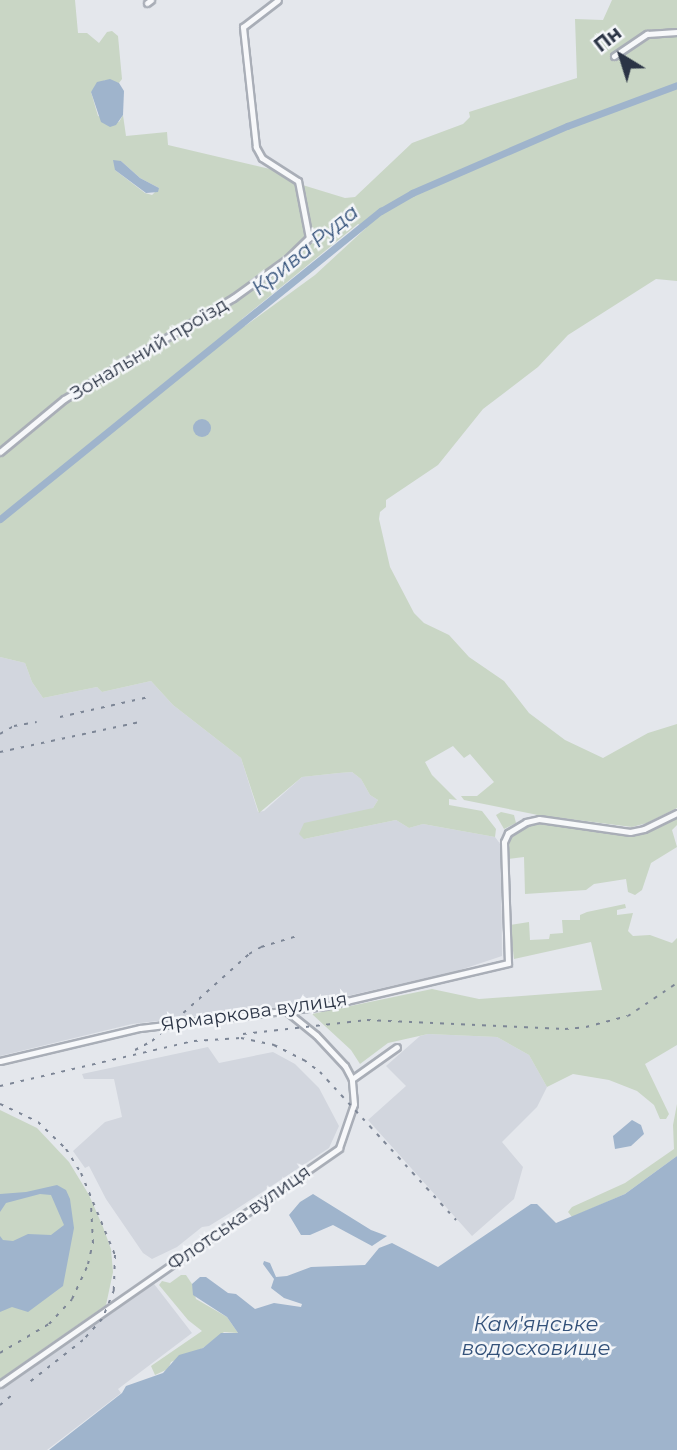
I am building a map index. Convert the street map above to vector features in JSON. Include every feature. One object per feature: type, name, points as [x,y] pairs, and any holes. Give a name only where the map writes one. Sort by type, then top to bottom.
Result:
[{"type":"street","name":"Зональний проїзд","points":[[0,452],[64,400],[170,333],[216,309],[288,259],[309,238],[298,181],[262,158],[256,146],[243,27],[278,0]]},
{"type":"street","points":[[614,56],[647,33],[677,32]]},
{"type":"street","name":"Ярмаркова вулиця","points":[[0,1061],[140,1028],[325,1006],[508,963],[504,842],[509,833],[526,822],[539,819],[630,832],[644,829],[677,813]]},
{"type":"street","points":[[286,1011],[316,1035],[345,1066],[352,1079],[397,1047]]},
{"type":"street","name":"Флотська вулиця","points":[[0,1384],[335,1151],[342,1142],[354,1104],[352,1079]]},
{"type":"shaded area","points":[[0,657],[25,663],[32,682],[43,698],[97,687],[102,692],[151,681],[173,705],[241,758],[258,812],[264,811],[302,777],[339,773],[352,772],[361,779],[370,795],[378,800],[373,808],[304,839],[396,820],[409,828],[423,824],[495,837],[501,845],[502,956],[457,971],[321,1002],[132,1024],[0,1056]]},
{"type":"shaded area","points":[[428,1034],[497,1037],[529,1055],[547,1087],[537,1107],[502,1142],[523,1167],[514,1199],[472,1236],[368,1120],[406,1086],[386,1066],[420,1036]]},
{"type":"shaded area","points":[[208,1047],[219,1063],[273,1052],[295,1064],[319,1088],[339,1126],[329,1148],[235,1210],[209,1226],[202,1227],[177,1247],[152,1259],[143,1253],[106,1199],[89,1166],[85,1168],[73,1151],[105,1122],[122,1117],[114,1079],[84,1079],[82,1074]]},
{"type":"shaded area","points":[[151,1280],[192,1333],[118,1389],[121,1393],[47,1450],[0,1450],[0,1386]]},
{"type":"green space","points":[[0,0],[75,0],[78,33],[87,33],[99,43],[107,32],[112,31],[118,36],[122,79],[119,83],[105,80],[91,92],[98,116],[119,122],[123,115],[126,136],[167,132],[168,145],[270,169],[296,183],[345,198],[355,197],[412,143],[463,124],[470,117],[469,112],[577,78],[575,19],[603,20],[612,0],[677,0],[677,281],[656,279],[568,335],[538,367],[483,409],[438,465],[386,500],[386,507],[380,512],[379,519],[390,567],[414,613],[424,623],[449,635],[469,657],[504,681],[529,713],[565,740],[603,758],[648,733],[677,724],[677,808],[647,823],[632,827],[538,815],[464,800],[461,796],[477,796],[494,782],[470,754],[464,758],[453,746],[425,762],[432,775],[457,800],[449,799],[449,805],[482,811],[496,829],[495,837],[423,824],[409,828],[396,820],[304,839],[299,834],[304,823],[373,808],[378,800],[370,795],[361,779],[352,772],[302,777],[259,813],[241,758],[173,705],[151,681],[102,692],[97,687],[43,698],[32,682],[25,663],[0,657]],"holes":[[[121,161],[140,178],[159,188],[152,195],[145,193],[115,170]],[[358,224],[366,228],[315,275],[245,326],[242,319]]]},
{"type":"green space","points":[[501,812],[514,815],[516,823],[504,829],[496,815]]},
{"type":"green space","points":[[677,817],[677,825],[672,830],[677,847],[651,863],[642,890],[635,895],[628,892],[626,879],[594,884],[586,890],[525,894],[524,857],[508,859],[510,837],[535,822],[627,835],[640,834]]},
{"type":"green space","points":[[625,904],[626,908],[617,910],[617,915],[633,913],[628,931],[633,936],[650,935],[672,943],[677,938],[677,1045],[645,1064],[669,1114],[666,1119],[660,1119],[654,1105],[637,1091],[609,1080],[573,1074],[547,1087],[529,1055],[497,1037],[428,1034],[388,1043],[360,1064],[351,1050],[312,1014],[432,989],[479,999],[602,990],[591,942],[514,959],[510,925],[529,922],[530,940],[549,939],[550,934],[563,933],[562,920],[580,920],[580,915],[587,912]]},
{"type":"green space","points":[[677,1104],[677,1156],[625,1194],[572,1217],[568,1212],[572,1207],[625,1183],[674,1149],[673,1125]]},
{"type":"green space","points":[[0,1110],[37,1128],[69,1162],[89,1195],[103,1227],[111,1249],[113,1272],[106,1305],[0,1379]]},
{"type":"green space","points":[[181,1275],[186,1275],[192,1284],[196,1299],[227,1317],[238,1333],[224,1332],[203,1348],[171,1362],[168,1369],[155,1375],[151,1366],[202,1331],[188,1320],[159,1285],[162,1281],[170,1283]]},
{"type":"water","points":[[110,79],[119,83],[124,91],[123,115],[116,125],[110,127],[101,122],[91,92],[97,82]]},
{"type":"water","points":[[113,160],[121,161],[140,178],[159,188],[158,192],[146,193],[115,170]]},
{"type":"water","points":[[202,419],[208,422],[211,428],[208,434],[202,437],[196,434],[193,428],[196,422]]},
{"type":"water","points":[[632,1120],[641,1125],[644,1134],[631,1146],[615,1149],[613,1136]]},
{"type":"water","name":"Кам'янське водосховище","points":[[677,1156],[677,1450],[49,1450],[122,1393],[126,1386],[163,1373],[179,1355],[203,1348],[221,1333],[238,1333],[227,1317],[193,1295],[192,1284],[200,1277],[206,1277],[228,1293],[236,1294],[255,1309],[274,1303],[301,1307],[302,1304],[284,1298],[271,1288],[274,1279],[263,1264],[264,1261],[270,1263],[276,1277],[287,1276],[311,1267],[365,1265],[379,1248],[392,1243],[438,1267],[531,1204],[537,1204],[556,1223],[625,1194]]},
{"type":"water","points":[[57,1185],[66,1190],[70,1199],[74,1228],[63,1286],[28,1312],[12,1307],[0,1312],[0,1236],[3,1240],[13,1241],[28,1234],[51,1235],[64,1225],[51,1195],[40,1194],[6,1203],[0,1212],[0,1194]]},
{"type":"water","points":[[313,1194],[371,1230],[387,1236],[372,1246],[333,1225],[310,1235],[301,1235],[289,1215],[300,1202]]},
{"type":"waterway","name":"Крива Руда","points":[[0,519],[381,211],[412,193],[567,126],[677,85]]},
{"type":"railway","points":[[60,717],[149,697]]},
{"type":"railway","points":[[0,734],[14,726],[37,722]]},
{"type":"railway","points":[[0,752],[140,722]]},
{"type":"railway","points":[[135,1050],[152,1041],[249,954],[261,947],[298,936]]},
{"type":"railway","points":[[243,1034],[367,1020],[565,1029],[586,1027],[628,1016],[677,983]]},
{"type":"railway","points":[[0,1086],[194,1041],[241,1038],[274,1045],[304,1060],[320,1072],[456,1220]]},
{"type":"railway","points":[[0,1104],[38,1122],[66,1149],[81,1173],[115,1255],[114,1290],[102,1319],[83,1340],[27,1384]]},
{"type":"railway","points":[[0,1353],[49,1324],[72,1299],[88,1264],[93,1243],[91,1207]]},
{"type":"railway","points":[[0,1405],[12,1395]]}]
